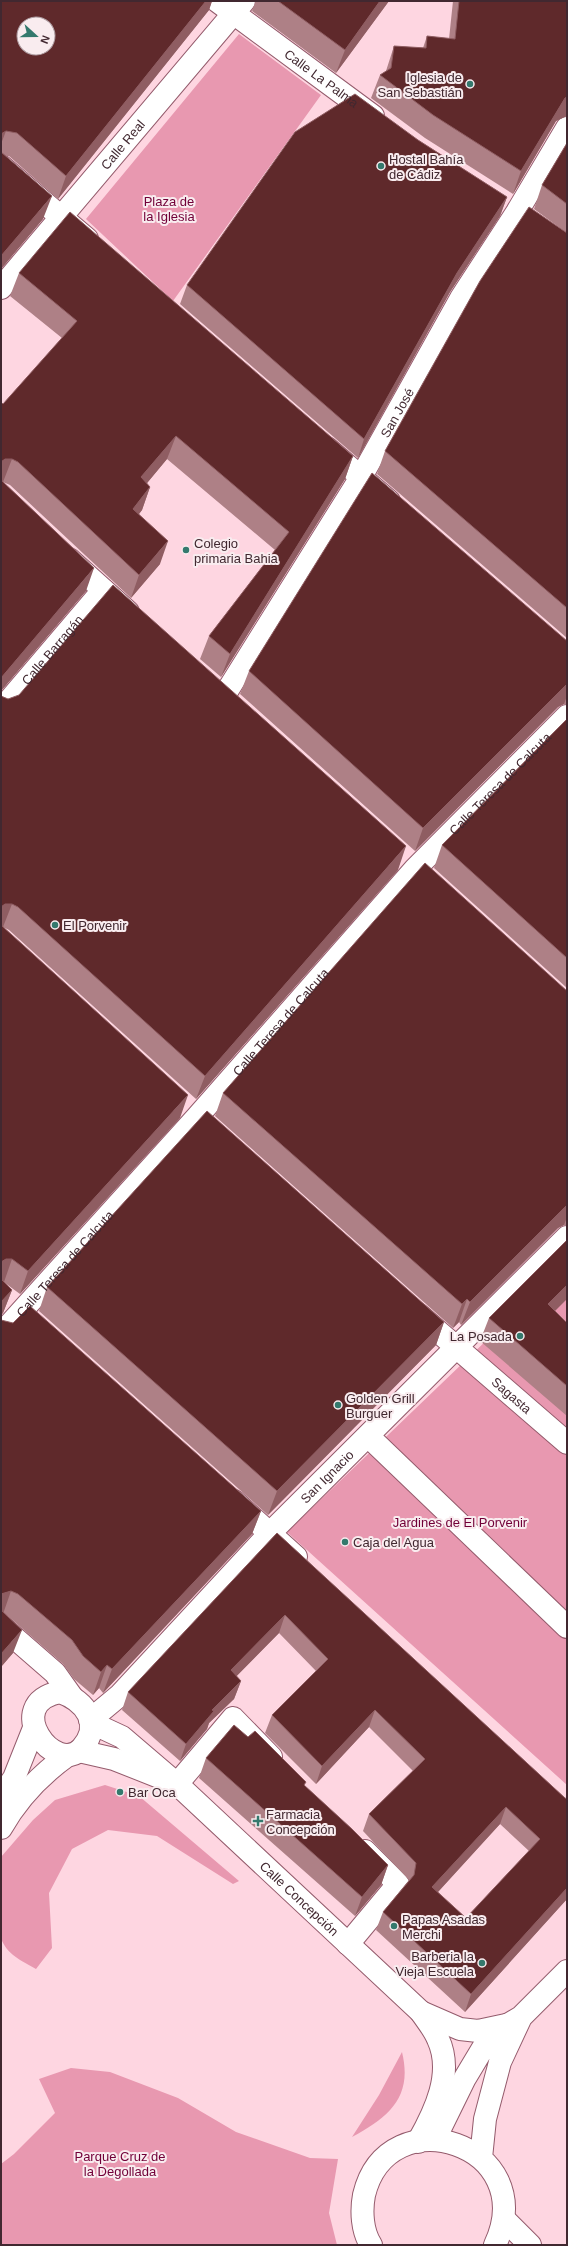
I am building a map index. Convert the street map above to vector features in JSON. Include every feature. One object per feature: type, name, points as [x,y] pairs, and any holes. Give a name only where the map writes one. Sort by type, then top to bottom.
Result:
[{"type":"street","name":"Calle La Palma","points":[[232,5],[392,130]]},
{"type":"street","name":"Calle Real","points":[[1,288],[62,217],[232,5]]},
{"type":"street","name":"San José","points":[[224,696],[361,477],[462,298],[517,212],[567,128]]},
{"type":"street","points":[[1,166],[62,217],[103,254]]},
{"type":"street","points":[[497,199],[536,225]]},
{"type":"street","points":[[313,436],[402,513]]},
{"type":"street","points":[[58,547],[143,626]]},
{"type":"street","name":"Calle Barragán","points":[[1,710],[103,590]]},
{"type":"street","points":[[206,681],[241,712]]},
{"type":"street","name":"Calle Teresa de Calcuta","points":[[1,1334],[203,1123],[415,869],[567,716]]},
{"type":"street","points":[[397,853],[433,884]]},
{"type":"street","points":[[180,1102],[203,1123]]},
{"type":"street","name":"San Ignacio","points":[[91,1722],[120,1695],[270,1533],[567,1237]]},
{"type":"street","name":"Sagasta","points":[[403,1301],[567,1443]]},
{"type":"street","points":[[368,1436],[567,1627]]},
{"type":"street","points":[[217,1486],[310,1570]]},
{"type":"street","points":[[1,1626],[55,1673],[72,1697],[85,1709],[91,1722],[91,1734],[67,1753],[23,1794],[1,1828]]},
{"type":"street","points":[[67,1753],[42,1742],[34,1728],[32,1715],[37,1703],[47,1695],[60,1692],[72,1697]]},
{"type":"street","points":[[177,1784],[233,1718],[288,1773]]},
{"type":"street","name":"Calle Concepción","points":[[91,1722],[122,1737],[177,1784],[421,2012],[439,2040],[443,2066],[440,2101],[427,2140]]},
{"type":"street","points":[[1,1797],[14,1778],[34,1728]]},
{"type":"street","points":[[14,1778],[36,1762],[67,1753]]},
{"type":"street","name":"Calle Concepción","points":[[67,1753],[114,1760],[177,1784]]},
{"type":"street","points":[[348,1834],[398,1884],[348,1944]]},
{"type":"street","points":[[427,2140],[486,2042],[514,2021],[567,1971]]},
{"type":"street","name":"Calle Concepción","points":[[421,2012],[460,2029],[478,2031],[514,2021]]},
{"type":"street","points":[[481,2158],[485,2119],[500,2062],[514,2021]]},
{"type":"street","points":[[371,2245],[363,2223],[362,2203],[367,2184],[377,2168],[391,2154],[408,2144],[427,2140],[464,2147],[481,2158],[492,2171],[499,2186],[503,2202],[504,2219],[495,2245]]},
{"type":"street","points":[[504,2219],[530,2245]]},
{"type":"green space","name":"Plaza de la Iglesia","points":[[239,34],[321,95],[173,301],[86,219]]},
{"type":"green space","name":"Jardines de El Porvenir","points":[[567,1263],[567,1785],[287,1532]]},
{"type":"green space","points":[[105,1785],[139,1796],[239,1881],[233,1884],[157,1836],[108,1830],[72,1849],[49,1893],[52,1948],[36,1969],[11,1953],[3,1944],[1,1938],[1,1857],[33,1820],[55,1800]]},
{"type":"green space","points":[[402,2052],[405,2068],[404,2081],[401,2093],[395,2104],[377,2122],[352,2137],[379,2095]]},
{"type":"green space","name":"Parque Cruz de la Degollada","points":[[71,2068],[110,2072],[178,2098],[236,2132],[310,2158],[338,2159],[329,2213],[337,2245],[1,2245],[1,2164],[14,2154],[55,2113],[39,2079]]},
{"type":"building","points":[[1,1],[206,1],[66,176],[17,133],[6,131],[1,134]]},
{"type":"building","points":[[278,1],[380,1],[345,50]]},
{"type":"building","name":"Iglesia de San Sebastián","points":[[459,1],[567,1],[567,97],[521,171],[433,115],[380,75],[391,68],[394,46],[426,48],[427,36],[455,39]]},
{"type":"building","points":[[355,94],[418,140],[507,197],[457,273],[364,439],[187,285],[295,132]]},
{"type":"building","points":[[567,143],[567,204],[542,185]]},
{"type":"building","points":[[1,152],[52,196],[1,256]]},
{"type":"building","points":[[529,207],[567,233],[567,608],[385,451],[480,281]]},
{"type":"building","points":[[70,212],[353,456],[230,654],[209,636],[289,532],[176,436],[141,477],[150,487],[133,509],[168,541],[139,575],[18,462],[12,459],[5,459],[1,462],[1,402],[3,404],[77,321],[19,273]]},
{"type":"building","points":[[372,473],[567,641],[567,684],[423,828],[249,671]]},
{"type":"building","points":[[1,480],[94,568],[1,678]]},
{"type":"building","points":[[113,585],[406,846],[205,1076],[18,907],[12,904],[5,904],[1,907],[1,696],[8,699],[19,695]]},
{"type":"building","points":[[567,719],[567,958],[442,845]]},
{"type":"building","points":[[425,863],[567,991],[567,1205],[470,1302],[467,1299],[462,1304],[223,1093]]},
{"type":"building","points":[[1,925],[188,1095],[28,1271],[12,1259],[6,1259],[1,1262]]},
{"type":"building","points":[[207,1111],[444,1322],[277,1491],[47,1287]]},
{"type":"building","points":[[567,1240],[567,1285],[548,1304],[567,1323],[567,1386],[489,1318]]},
{"type":"building","points":[[1,1279],[12,1290],[1,1302]]},
{"type":"building","points":[[30,1306],[261,1511],[112,1669],[107,1665],[101,1672],[83,1656],[72,1640],[18,1594],[11,1591],[1,1594],[1,1320],[13,1323]]},
{"type":"building","points":[[277,1533],[567,1799],[567,1888],[471,1994],[383,1912],[414,1875],[416,1863],[369,1814],[425,1759],[375,1710],[322,1766],[272,1715],[328,1659],[285,1615],[231,1670],[241,1681],[212,1710],[214,1711],[186,1744],[128,1692]],"holes":[[[506,1807],[540,1839],[466,1918],[432,1887]]]},
{"type":"building","points":[[1,1610],[22,1630],[1,1654]]},
{"type":"building","points":[[234,1725],[248,1737],[255,1731],[306,1782],[304,1785],[352,1829],[388,1865],[362,1897],[206,1758]]},
{"type":"place","name":"Iglesia de San Sebastián","points":[[470,84]]},
{"type":"place","name":"Hostal Bahía de Cádiz","points":[[381,166]]},
{"type":"place","name":"Colegio primaria Bahia","points":[[186,550]]},
{"type":"place","name":"El Porvenir","points":[[55,925]]},
{"type":"place","name":"La Posada","points":[[520,1336]]},
{"type":"place","name":"Golden Grill Burguer","points":[[338,1405]]},
{"type":"place","name":"Caja del Agua","points":[[345,1542]]},
{"type":"place","name":"Bar Oca","points":[[120,1792]]},
{"type":"place","name":"Farmacia Concepción","points":[[258,1821]]},
{"type":"place","name":"Papas Asadas Merchi","points":[[394,1926]]},
{"type":"place","name":"Barberia la Vieja Escuela","points":[[482,1963]]}]
